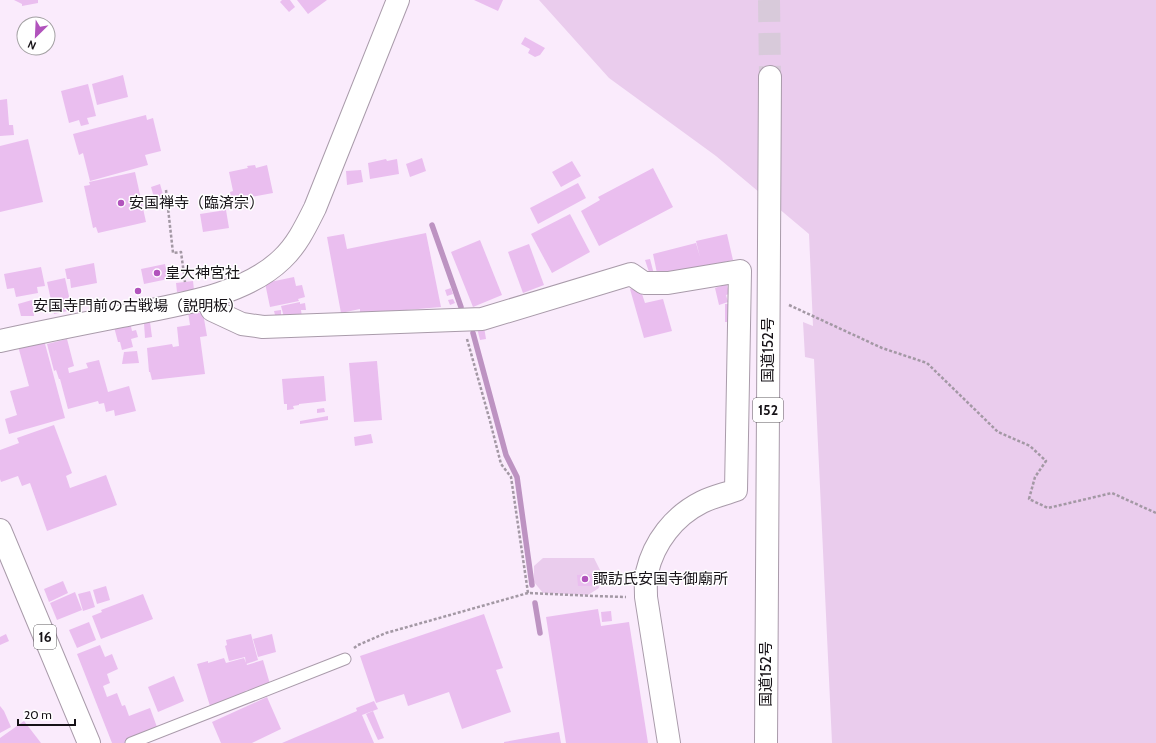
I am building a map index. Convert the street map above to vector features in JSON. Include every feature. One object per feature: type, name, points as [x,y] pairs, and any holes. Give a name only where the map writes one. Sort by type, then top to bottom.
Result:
[{"type":"main road","points":[[0,340],[196,300],[248,283],[267,271],[283,258],[304,231],[316,208],[398,0]]},
{"type":"main road","name":"国道152号","points":[[766,743],[770,77]]},
{"type":"main road","points":[[196,300],[212,310],[242,324],[263,327],[482,320],[631,274],[644,283],[668,283],[740,271],[736,490],[703,502],[686,511],[669,527],[655,549],[646,573],[646,597],[670,743]]},
{"type":"main road","name":"16","points":[[0,530],[89,743]]},
{"type":"lane","points":[[132,743],[345,659]]},
{"type":"path","points":[[166,190],[173,253],[181,252],[196,300]]},
{"type":"path","points":[[789,305],[882,348],[927,363],[998,432],[1030,446],[1046,461],[1035,477],[1029,499],[1048,508],[1112,492],[1156,513]]},
{"type":"path","points":[[460,320],[501,464],[511,477],[528,593]]},
{"type":"path","points":[[345,659],[358,645],[386,633],[528,593],[646,597]]},
{"type":"shaded area","points":[[539,0],[1156,0],[1156,743],[832,743],[814,359],[805,357],[803,322],[813,326],[809,234],[716,156],[609,78]]},
{"type":"shaded area","points":[[543,558],[594,558],[600,570],[599,588],[588,595],[543,593],[534,582],[534,566]]},
{"type":"building","points":[[14,0],[38,0],[38,3],[22,6],[22,4]]},
{"type":"building","points":[[282,0],[290,0],[295,7],[289,12],[280,2]]},
{"type":"building","points":[[297,0],[327,0],[308,14]]},
{"type":"building","points":[[474,0],[503,0],[498,11]]},
{"type":"building","points":[[525,37],[545,48],[540,55],[535,57],[528,53],[530,49],[521,44]]},
{"type":"building","points":[[123,75],[128,97],[97,105],[92,84]]},
{"type":"building","points":[[88,84],[96,116],[87,118],[89,124],[81,126],[79,120],[69,123],[61,91]]},
{"type":"building","points":[[7,99],[9,125],[13,125],[14,135],[0,136],[0,100]]},
{"type":"building","points":[[146,115],[147,120],[153,118],[161,151],[145,155],[148,165],[90,181],[83,153],[79,155],[73,134]]},
{"type":"building","points":[[28,139],[43,202],[0,212],[0,146]]},
{"type":"building","points":[[422,158],[426,171],[410,177],[406,164]]},
{"type":"building","points":[[386,159],[387,161],[397,159],[399,174],[370,179],[368,163]]},
{"type":"building","points":[[572,161],[581,176],[561,187],[552,172]]},
{"type":"building","points":[[255,165],[256,168],[267,165],[273,193],[234,200],[234,198],[231,198],[230,192],[233,191],[229,172]]},
{"type":"building","points":[[653,168],[673,207],[599,246],[581,211],[600,200],[598,197]]},
{"type":"building","points":[[361,170],[363,182],[347,185],[346,171]]},
{"type":"building","points":[[135,172],[146,222],[98,233],[96,227],[93,228],[84,186],[90,185],[89,182]]},
{"type":"building","points":[[578,183],[586,198],[538,224],[530,208]]},
{"type":"building","points":[[160,184],[164,198],[155,201],[151,187]]},
{"type":"building","points":[[226,210],[229,228],[203,232],[200,214]]},
{"type":"building","points":[[570,214],[590,252],[552,273],[531,234]]},
{"type":"building","points":[[426,233],[441,307],[360,314],[360,309],[341,313],[327,237],[344,234],[347,249]]},
{"type":"building","points":[[727,234],[733,260],[658,278],[653,254],[696,243],[700,257],[696,241]]},
{"type":"building","points":[[480,240],[502,295],[473,307],[451,252]]},
{"type":"building","points":[[529,244],[544,285],[523,293],[508,252]]},
{"type":"building","points":[[650,259],[654,274],[650,275],[645,260]]},
{"type":"building","points":[[94,263],[97,283],[71,288],[70,279],[67,279],[65,269]]},
{"type":"building","points":[[165,264],[168,279],[144,284],[141,269]]},
{"type":"building","points":[[41,267],[45,286],[37,287],[38,293],[16,297],[14,288],[7,289],[4,274]]},
{"type":"building","points":[[294,277],[296,286],[302,285],[305,297],[298,299],[299,301],[270,307],[265,283]]},
{"type":"building","points":[[65,278],[72,310],[54,314],[47,282]]},
{"type":"building","points":[[193,281],[194,290],[177,292],[176,283]]},
{"type":"building","points":[[727,284],[729,294],[726,295],[728,302],[719,305],[715,288]]},
{"type":"building","points":[[637,287],[641,291],[645,303],[663,299],[672,331],[644,338],[630,289]]},
{"type":"building","points":[[451,288],[453,294],[447,296],[445,290]]},
{"type":"building","points":[[453,299],[455,303],[450,305],[448,300]]},
{"type":"building","points":[[32,300],[34,316],[21,316],[18,304]]},
{"type":"building","points":[[300,302],[300,304],[305,303],[306,310],[301,310],[302,317],[284,317],[281,306]]},
{"type":"building","points":[[725,304],[730,304],[730,322],[725,322]]},
{"type":"building","points":[[281,310],[281,315],[275,315],[274,311]]},
{"type":"building","points":[[188,312],[203,313],[207,336],[200,337],[205,374],[152,380],[149,372],[147,348],[172,344],[173,347],[179,346],[177,327],[190,325]]},
{"type":"building","points":[[130,322],[132,331],[136,330],[138,337],[131,339],[133,347],[122,350],[114,327]]},
{"type":"building","points":[[150,322],[152,337],[145,338],[144,323]]},
{"type":"building","points":[[484,327],[486,339],[480,340],[477,328]]},
{"type":"building","points":[[67,339],[74,366],[68,368],[69,373],[88,368],[86,363],[99,360],[108,392],[129,386],[136,411],[115,416],[114,410],[106,412],[104,403],[99,404],[98,401],[68,409],[60,379],[56,370],[54,371],[47,344]]},
{"type":"building","points":[[44,340],[65,418],[9,434],[5,419],[17,415],[10,391],[29,386],[18,346]]},
{"type":"building","points":[[137,351],[139,363],[122,364],[124,352]]},
{"type":"building","points":[[377,361],[382,420],[354,422],[349,363]]},
{"type":"building","points":[[324,376],[326,401],[299,404],[293,406],[294,409],[287,410],[287,404],[284,404],[282,379]]},
{"type":"building","points":[[324,408],[325,412],[317,413],[317,409]]},
{"type":"building","points":[[328,416],[328,420],[300,424],[300,421]]},
{"type":"building","points":[[54,425],[72,473],[66,476],[70,488],[106,475],[117,505],[47,531],[30,483],[22,486],[18,476],[1,482],[0,450],[19,443],[17,438]]},
{"type":"building","points":[[371,434],[373,443],[355,446],[354,437]]},
{"type":"building","points":[[592,574],[592,586],[578,586],[577,575]]},
{"type":"building","points":[[63,581],[68,593],[49,602],[44,589]]},
{"type":"building","points":[[106,586],[110,600],[97,604],[93,590]]},
{"type":"building","points":[[90,591],[95,607],[83,611],[78,594]]},
{"type":"building","points":[[75,592],[82,610],[57,620],[50,603]]},
{"type":"building","points":[[143,594],[153,619],[101,639],[92,616],[102,612],[101,610]]},
{"type":"building","points":[[598,609],[601,626],[629,622],[648,743],[566,743],[546,617]]},
{"type":"building","points":[[611,611],[612,621],[602,622],[601,612]]},
{"type":"building","points":[[484,614],[503,668],[496,670],[511,712],[462,729],[449,692],[408,706],[404,694],[376,703],[360,656]]},
{"type":"building","points":[[89,622],[96,640],[77,648],[69,630]]},
{"type":"building","points":[[6,634],[9,641],[0,645],[0,637]]},
{"type":"building","points":[[251,634],[258,660],[246,664],[245,657],[229,661],[225,646],[227,645],[226,640]]},
{"type":"building","points":[[272,634],[276,652],[258,657],[253,639]]},
{"type":"building","points":[[100,645],[105,657],[112,654],[118,669],[107,674],[110,683],[103,686],[107,697],[117,693],[122,706],[125,705],[129,716],[150,708],[157,727],[128,738],[129,741],[124,743],[112,743],[77,654]]},
{"type":"building","points":[[224,658],[226,663],[244,658],[247,665],[263,660],[270,684],[245,691],[246,695],[210,706],[197,664],[208,661],[208,663]]},
{"type":"building","points":[[174,676],[184,701],[158,712],[148,687]]},
{"type":"building","points":[[267,697],[281,729],[252,743],[221,743],[212,722]]},
{"type":"building","points":[[374,701],[378,709],[362,715],[374,743],[282,743],[357,711],[356,708]]},
{"type":"building","points":[[0,706],[4,711],[11,727],[0,733]]},
{"type":"building","points":[[373,711],[384,738],[378,740],[366,714]]},
{"type":"building","points":[[24,721],[41,743],[0,743],[0,738]]},
{"type":"building","points":[[559,732],[561,743],[504,743],[504,742]]},
{"type":"waterway","points":[[432,225],[461,307]]},
{"type":"waterway","points":[[473,333],[506,455],[517,477],[532,585]]},
{"type":"waterway","points":[[535,603],[540,633]]},
{"type":"tunnel","points":[[769,0],[770,77]]},
{"type":"place","name":"安国禅寺（臨済宗）","points":[[121,203]]},
{"type":"place","name":"皇大神宮社","points":[[157,273]]},
{"type":"place","name":"安国寺門前の古戦場（説明板）","points":[[138,291]]},
{"type":"place","name":"諏訪氏安国寺御廟所","points":[[585,579]]}]
